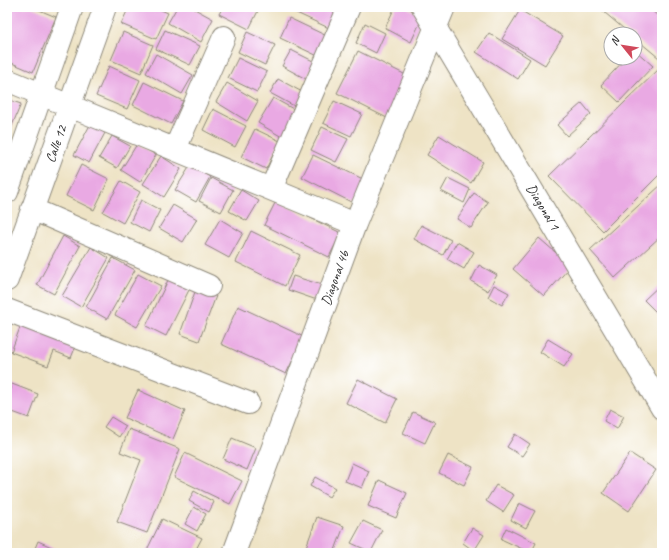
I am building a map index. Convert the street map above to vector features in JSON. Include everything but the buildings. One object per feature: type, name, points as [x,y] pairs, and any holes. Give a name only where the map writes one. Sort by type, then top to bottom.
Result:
[{"type":"street","points":[[7,192],[72,7]]},
{"type":"street","name":"Calle 12","points":[[7,280],[105,7]]},
{"type":"street","points":[[271,189],[349,7]]},
{"type":"street","name":"Diagonal 1","points":[[423,7],[440,17],[662,408]]},
{"type":"street","name":"Diagonal 4b","points":[[234,553],[355,224],[440,17]]},
{"type":"street","points":[[175,149],[224,36]]},
{"type":"street","points":[[7,80],[355,224]]},
{"type":"street","points":[[32,209],[209,286]]},
{"type":"street","points":[[7,310],[248,402]]}]
